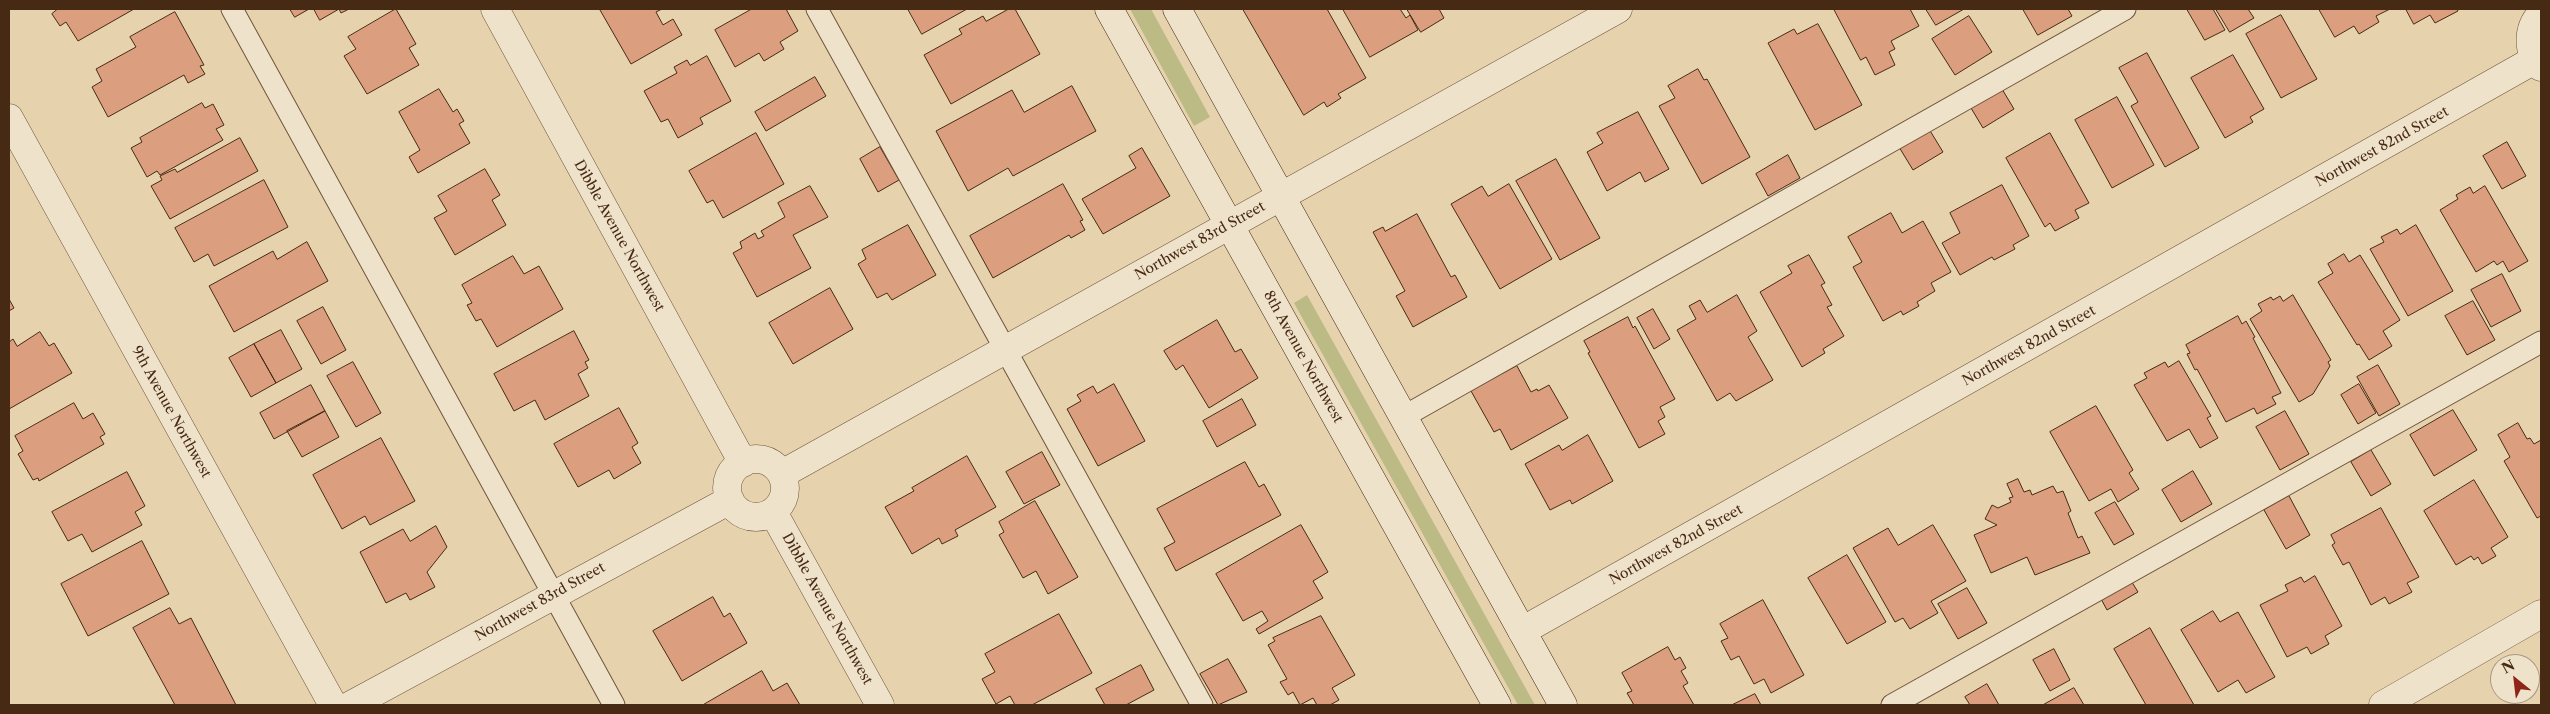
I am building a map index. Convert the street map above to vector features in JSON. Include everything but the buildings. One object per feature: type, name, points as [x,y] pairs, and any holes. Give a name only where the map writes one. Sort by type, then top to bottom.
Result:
[{"type":"street","name":"Dibble Avenue Northwest","points":[[495,9],[742,463]]},
{"type":"street","name":"8th Avenue Northwest","points":[[1109,9],[1497,705]]},
{"type":"street","points":[[1177,9],[1563,705]]},
{"type":"street","name":"Northwest 83rd Street","points":[[782,474],[1618,9]]},
{"type":"street","points":[[2538,63],[2530,43],[2531,31],[2541,14]]},
{"type":"street","name":"Northwest 82nd Street","points":[[1522,631],[2538,63]]},
{"type":"street","name":"9th Avenue Northwest","points":[[9,118],[333,705]]},
{"type":"street","points":[[755,459],[764,460],[773,464],[782,474],[786,487],[784,496],[780,505],[773,512],[753,517],[743,514],[730,500],[728,480],[732,472],[742,463],[755,459]]},
{"type":"street","name":"Northwest 83rd Street","points":[[351,705],[730,500]]},
{"type":"street","name":"Dibble Avenue Northwest","points":[[773,512],[880,705]]},
{"type":"street","points":[[2383,705],[2541,614]]},
{"type":"lane","points":[[232,9],[614,705]]},
{"type":"lane","points":[[817,9],[1202,705]]},
{"type":"lane","points":[[1403,417],[2125,9]]},
{"type":"lane","points":[[1892,705],[2541,342]]},
{"type":"shaded area","points":[[1130,9],[1151,9],[1210,117],[1194,126]]},
{"type":"shaded area","points":[[1307,295],[1535,705],[1518,705],[1294,303]]}]
